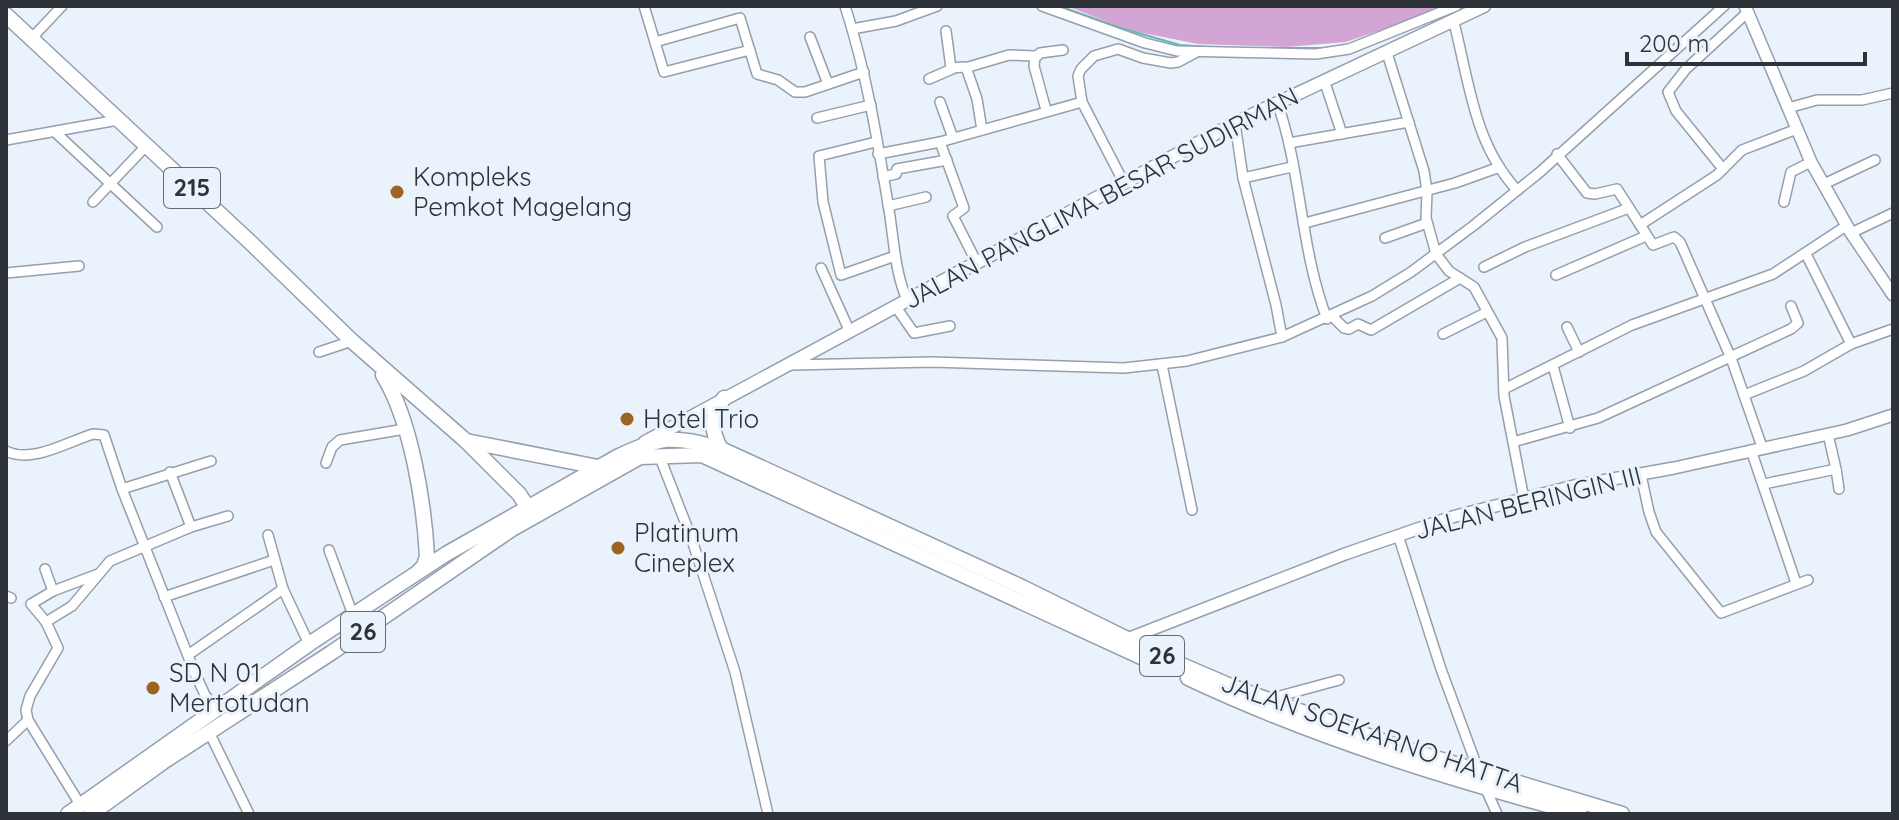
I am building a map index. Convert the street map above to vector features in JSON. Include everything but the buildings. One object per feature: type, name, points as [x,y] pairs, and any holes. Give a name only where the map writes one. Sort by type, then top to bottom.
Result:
[{"type":"main road","name":"JALAN PANGLIMA BESAR SUDIRMAN","points":[[695,415],[1235,123],[1387,53],[1454,13],[1475,8]]},
{"type":"main road","name":"215","points":[[6,15],[261,252],[376,364],[466,441],[519,494],[531,512]]},
{"type":"main road","name":"215","points":[[376,364],[395,395],[412,455],[426,542],[424,566],[414,575]]},
{"type":"main road","points":[[721,449],[712,426],[713,416],[724,398]]},
{"type":"main road","points":[[403,423],[407,405],[420,400]]},
{"type":"main road","points":[[671,438],[695,415]]},
{"type":"main road","points":[[695,415],[689,429],[689,446],[702,455]]},
{"type":"main road","points":[[657,445],[695,415]]},
{"type":"main road","name":"26","points":[[80,811],[210,734],[598,467],[671,438],[688,439],[721,449]]},
{"type":"main road","points":[[466,441],[598,467]]},
{"type":"main road","name":"26","points":[[657,445],[702,455]]},
{"type":"main road","name":"JALAN SOEKARNO HATTA","points":[[721,449],[874,527]]},
{"type":"main road","name":"26","points":[[80,811],[216,709],[414,575],[640,452]]},
{"type":"main road","name":"JALAN SOEKARNO HATTA","points":[[702,455],[1035,593],[1211,689],[1391,759],[1580,814]]},
{"type":"main road","points":[[426,542],[436,561],[445,566],[462,562]]},
{"type":"main road","name":"JALAN SOEKARNO HATTA","points":[[1122,642],[1267,699],[1479,772],[1622,814]]},
{"type":"street","points":[[31,39],[62,6]]},
{"type":"street","points":[[644,6],[664,72],[750,50]]},
{"type":"street","points":[[845,6],[871,105],[902,304],[914,333],[950,326]]},
{"type":"street","points":[[852,29],[896,21],[937,6]]},
{"type":"street","points":[[1042,6],[1145,43],[1195,53],[1332,53],[1454,13],[1476,114],[1497,168],[1517,190]]},
{"type":"street","points":[[786,365],[932,362],[1124,368],[1162,365],[1282,337],[1382,290],[1436,254],[1517,190],[1724,6]]},
{"type":"street","points":[[1723,169],[1676,111],[1668,92],[1686,69],[1747,9],[1811,162],[1849,229],[1893,295]]},
{"type":"street","points":[[655,42],[740,18],[757,74],[775,78],[795,92],[864,72]]},
{"type":"street","points":[[946,31],[952,69]]},
{"type":"street","points":[[810,37],[828,84]]},
{"type":"street","points":[[1124,183],[1082,102],[1078,76],[1085,62],[1118,49],[1171,63],[1195,53]]},
{"type":"street","points":[[929,79],[952,69],[1009,55],[1035,56],[1063,50]]},
{"type":"street","points":[[1387,53],[1424,171],[1427,223],[1436,254],[1445,267],[1474,287],[1503,342],[1504,389],[1524,499]]},
{"type":"street","points":[[1035,56],[1034,66],[1046,110]]},
{"type":"street","points":[[965,68],[977,99],[982,130]]},
{"type":"street","points":[[1324,80],[1342,134]]},
{"type":"street","points":[[1788,108],[1812,101],[1862,100],[1893,93]]},
{"type":"street","points":[[940,102],[953,138]]},
{"type":"street","points":[[878,154],[940,142],[1082,102]]},
{"type":"street","points":[[1277,102],[1289,143],[1312,273],[1330,317],[1344,328],[1360,324],[1371,330],[1460,278]]},
{"type":"street","points":[[817,118],[871,105]]},
{"type":"street","points":[[6,140],[118,120]]},
{"type":"street","points":[[1289,143],[1409,122]]},
{"type":"street","points":[[1235,123],[1243,178],[1282,337]]},
{"type":"street","points":[[1640,225],[1723,169],[1747,147],[1797,129]]},
{"type":"street","points":[[56,133],[157,227]]},
{"type":"street","points":[[876,142],[818,157],[824,210],[841,275],[895,256]]},
{"type":"street","points":[[940,142],[964,208],[953,216],[977,263]]},
{"type":"street","points":[[93,202],[146,146]]},
{"type":"street","points":[[1557,154],[1585,192],[1595,194],[1616,188],[1655,245],[1674,237],[1678,239],[1731,358],[1744,395],[1764,484],[1796,583]]},
{"type":"street","points":[[883,177],[896,174],[898,168],[947,160]]},
{"type":"street","points":[[1824,184],[1875,160]]},
{"type":"street","points":[[1784,202],[1791,172],[1811,162]]},
{"type":"street","points":[[1243,178],[1292,167]]},
{"type":"street","points":[[1305,223],[1473,178],[1497,168]]},
{"type":"street","points":[[888,206],[926,197]]},
{"type":"street","points":[[1484,267],[1525,247],[1629,208]]},
{"type":"street","points":[[1504,389],[1632,325],[1773,274],[1849,229],[1893,213]]},
{"type":"street","points":[[1385,238],[1427,223]]},
{"type":"street","points":[[1556,275],[1646,236]]},
{"type":"street","points":[[1806,254],[1851,344]]},
{"type":"street","points":[[6,273],[79,266]]},
{"type":"street","points":[[821,268],[850,332]]},
{"type":"street","points":[[1513,442],[1570,428],[1616,411],[1731,358],[1797,325],[1791,306]]},
{"type":"street","points":[[1443,334],[1487,312]]},
{"type":"street","points":[[1567,327],[1579,352]]},
{"type":"street","points":[[1744,395],[1804,371],[1851,344],[1893,329]]},
{"type":"street","points":[[319,352],[352,341]]},
{"type":"street","points":[[1162,365],[1192,510]]},
{"type":"street","points":[[1553,366],[1570,428]]},
{"type":"street","name":"JALAN BERINGIN III","points":[[1122,642],[1398,535],[1574,486],[1641,475],[1828,434],[1893,415]]},
{"type":"street","points":[[326,463],[332,447],[340,440],[403,423]]},
{"type":"street","points":[[6,451],[17,456],[33,454],[100,433],[108,441],[122,489],[164,597],[199,683],[216,709]]},
{"type":"street","points":[[1828,434],[1839,489]]},
{"type":"street","points":[[657,445],[735,672],[768,814]]},
{"type":"street","points":[[122,489],[211,461]]},
{"type":"street","points":[[1764,484],[1836,469]]},
{"type":"street","points":[[170,472],[191,527]]},
{"type":"street","points":[[1641,475],[1656,532],[1688,568],[1718,612],[1730,612],[1808,580]]},
{"type":"street","points":[[46,622],[72,606],[110,561],[191,527],[228,516]]},
{"type":"street","points":[[268,535],[283,589],[309,644]]},
{"type":"street","points":[[1398,535],[1441,669],[1479,772]]},
{"type":"street","points":[[329,550],[353,615]]},
{"type":"street","points":[[164,597],[274,560]]},
{"type":"street","points":[[45,569],[53,591]]},
{"type":"street","points":[[80,811],[28,720],[26,710],[30,696],[58,648],[46,622],[31,604],[53,591],[96,576]]},
{"type":"street","points":[[188,655],[283,589]]},
{"type":"street","points":[[1267,699],[1339,680]]},
{"type":"street","points":[[6,741],[28,720]]},
{"type":"street","points":[[210,734],[249,814]]},
{"type":"street","points":[[1485,787],[1497,814]]},
{"type":"shaded area","points":[[1067,6],[1450,6],[1346,42],[1286,47],[1198,44],[1128,30]]},
{"type":"waterway","points":[[1059,6],[1180,45],[1224,48]]},
{"type":"waterway","points":[[1266,48],[1328,48]]},
{"type":"place","name":"Kompleks Pemkot Magelang","points":[[397,192]]},
{"type":"place","name":"Hotel Trio","points":[[627,419]]},
{"type":"place","name":"Platinum Cineplex","points":[[618,548]]},
{"type":"place","name":"SD N 01 Mertotudan","points":[[153,688]]}]
